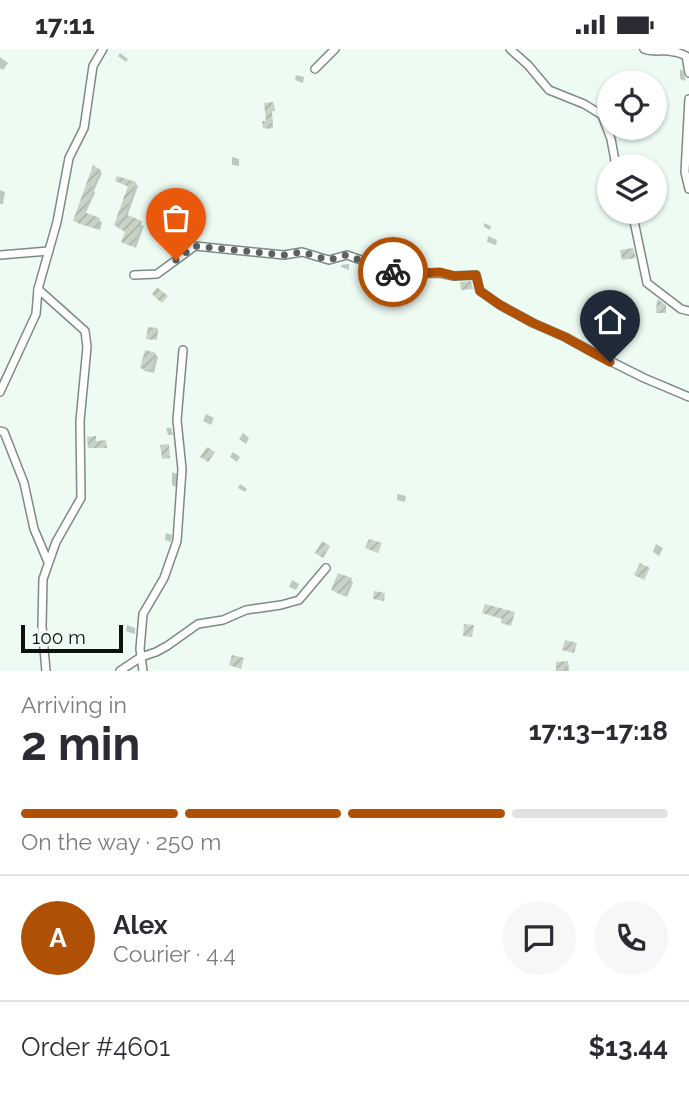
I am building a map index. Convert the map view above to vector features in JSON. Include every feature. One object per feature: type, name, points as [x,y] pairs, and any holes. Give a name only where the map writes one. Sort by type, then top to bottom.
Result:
[{"type":"street","points":[[0,392],[36,314],[38,289],[64,194],[69,158],[84,128],[93,66],[103,49]]},
{"type":"street","points":[[314,69],[335,49]]},
{"type":"street","points":[[510,49],[528,65],[548,90],[584,104],[602,115],[614,154]]},
{"type":"street","points":[[643,49],[672,51],[685,56],[689,73]]},
{"type":"street","points":[[689,99],[685,172],[689,189]]},
{"type":"street","points":[[635,224],[647,283],[681,309],[689,311]]},
{"type":"street","points":[[134,275],[157,274],[195,246],[284,255],[302,252],[329,260],[346,255],[401,274],[440,272],[454,276],[476,275],[480,291],[500,305],[644,378],[689,397]]},
{"type":"street","points":[[0,255],[49,251]]},
{"type":"street","points":[[38,289],[85,331],[87,347],[80,421],[81,498],[55,543],[43,579],[46,671]]},
{"type":"street","points":[[143,671],[140,649],[143,614],[164,578],[177,541],[182,469],[177,420],[183,350]]},
{"type":"street","points":[[0,431],[4,432],[24,483],[34,529],[48,562]]},
{"type":"street","points":[[120,671],[141,657],[167,646],[198,624],[223,620],[246,610],[299,600],[326,568]]},
{"type":"building","points":[[273,102],[273,127],[263,128],[262,121],[266,121],[264,103]]},
{"type":"building","points":[[93,165],[101,170],[84,212],[100,218],[98,229],[73,221]]},
{"type":"building","points":[[117,176],[136,182],[125,214],[142,221],[133,247],[121,242],[125,232],[114,225],[128,186],[115,181]]},
{"type":"building","points":[[633,248],[636,258],[622,260],[620,250]]},
{"type":"building","points":[[471,281],[473,289],[461,290],[460,282]]},
{"type":"building","points":[[157,287],[168,296],[162,303],[152,294]]},
{"type":"building","points":[[657,299],[666,305],[666,313],[656,313]]},
{"type":"building","points":[[148,327],[158,328],[157,340],[146,339]]},
{"type":"building","points":[[596,334],[604,337],[601,347],[592,344]]},
{"type":"building","points":[[145,350],[156,353],[151,371],[140,368]]},
{"type":"building","points":[[96,436],[96,441],[106,440],[107,448],[88,448],[87,437]]},
{"type":"building","points":[[169,444],[170,458],[162,459],[160,445]]},
{"type":"building","points":[[207,447],[215,452],[208,462],[200,457]]},
{"type":"building","points":[[369,539],[382,543],[378,553],[365,548]]},
{"type":"building","points":[[322,541],[330,546],[323,558],[315,553]]},
{"type":"building","points":[[640,563],[650,568],[644,580],[634,575]]},
{"type":"building","points":[[338,573],[352,578],[344,596],[331,590]]},
{"type":"building","points":[[374,591],[385,593],[384,601],[373,599]]},
{"type":"building","points":[[485,604],[515,612],[511,626],[501,623],[502,619],[482,613]]},
{"type":"building","points":[[464,624],[474,625],[472,637],[463,636]]},
{"type":"building","points":[[565,640],[577,643],[574,653],[562,650]]},
{"type":"building","points":[[232,655],[244,658],[241,669],[229,665]]},
{"type":"building","points":[[568,661],[569,671],[556,671],[556,662]]},
{"type":"way so far","points":[[176,260],[195,246],[284,255],[302,252],[329,260],[346,255],[393,272]]},
{"type":"route","points":[[393,272],[476,275],[480,291],[500,305],[610,362]]}]
